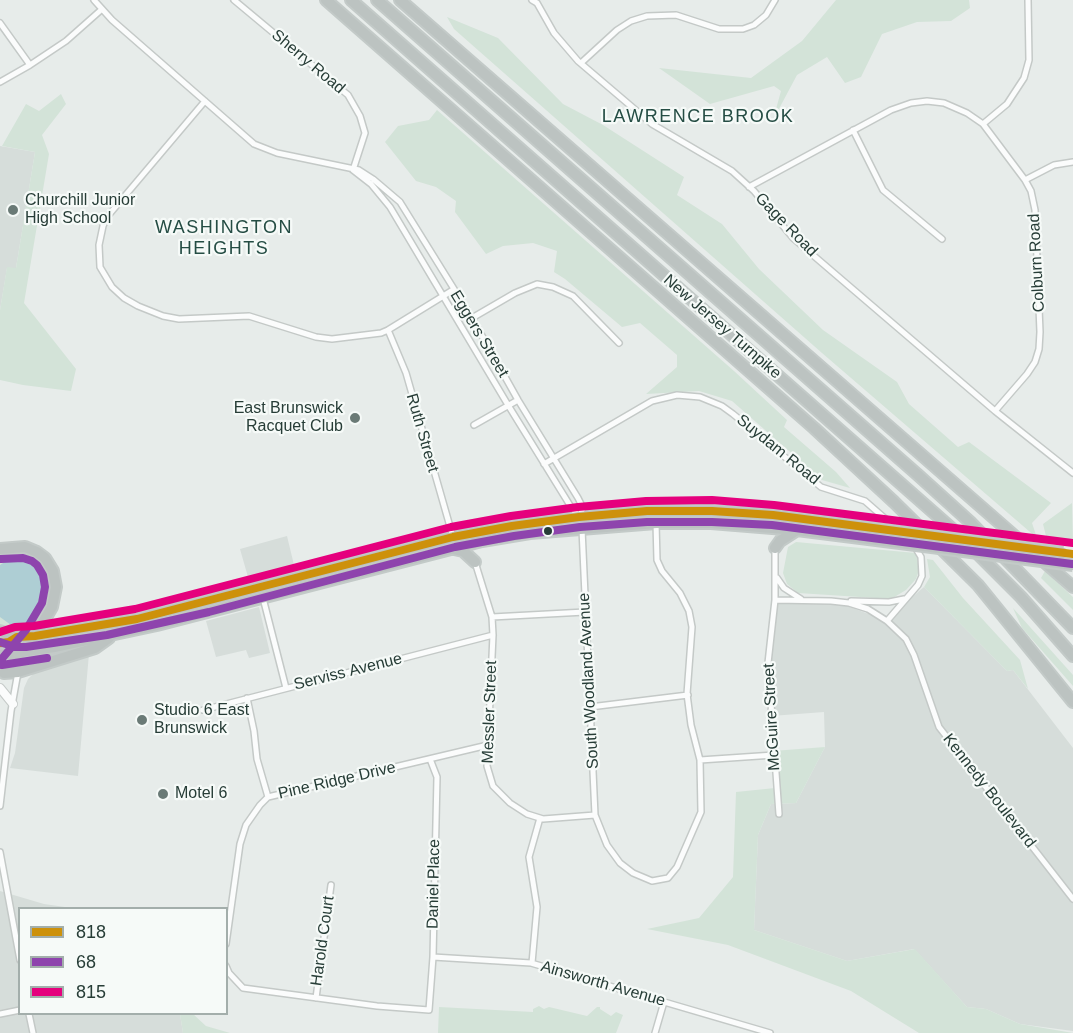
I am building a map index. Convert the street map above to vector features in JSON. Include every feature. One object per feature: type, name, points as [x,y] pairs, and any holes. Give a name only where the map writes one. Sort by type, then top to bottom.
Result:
[{"type":"highway","name":"New Jersey Turnpike","points":[[326,0],[887,494],[978,585],[1073,702]]},
{"type":"highway","name":"New Jersey Turnpike","points":[[351,0],[958,534],[1021,597],[1073,656]]},
{"type":"highway","name":"New Jersey Turnpike","points":[[377,0],[927,483],[1003,555],[1073,628]]},
{"type":"highway","points":[[400,0],[1072,586]]},
{"type":"highway","points":[[0,643],[26,644],[115,634],[482,541],[647,511],[712,511],[773,515],[1068,553]]},
{"type":"highway","points":[[0,655],[26,644],[137,619],[453,537],[512,526],[580,522],[711,523],[797,530],[1073,565]]},
{"type":"highway","points":[[758,527],[766,533],[776,548],[780,541],[797,530]]},
{"type":"highway","points":[[475,562],[476,550],[482,541]]},
{"type":"highway","points":[[0,549],[26,547],[32,550],[45,558],[56,581],[55,600],[26,644],[2,674]]},
{"type":"highway","points":[[453,549],[463,551],[475,562]]},
{"type":"highway","points":[[0,631],[26,644]]},
{"type":"highway","points":[[2,674],[18,672],[94,648],[115,634]]},
{"type":"highway","points":[[18,672],[18,664],[26,644]]},
{"type":"street","name":"Eggers Street","points":[[94,0],[101,10],[254,144],[277,153],[359,170],[400,202],[472,318],[583,508],[580,522]]},
{"type":"street","name":"Sherry Road","points":[[234,0],[348,95],[360,116],[365,132],[352,170]]},
{"type":"street","points":[[581,63],[617,30],[631,21],[647,16],[676,15],[719,29],[742,29],[754,25],[766,15],[775,0]]},
{"type":"street","points":[[983,124],[1007,104],[1024,78],[1029,60],[1028,0]]},
{"type":"street","name":"Gage Road","points":[[536,1],[554,33],[581,63],[652,124],[732,171],[793,238],[995,411],[1073,473]]},
{"type":"street","points":[[0,82],[66,40],[101,10]]},
{"type":"street","points":[[0,23],[30,65]]},
{"type":"street","points":[[205,101],[107,217],[99,245],[100,267],[112,287],[138,306],[164,316],[179,319],[249,316],[316,337],[332,339],[381,333],[453,290]]},
{"type":"street","name":"Colburn Road","points":[[749,187],[891,110],[911,103],[927,101],[944,103],[983,124],[1025,180],[1031,191],[1035,210],[1039,349],[1035,362],[1027,374],[995,411]]},
{"type":"street","points":[[853,130],[883,190],[942,239]]},
{"type":"street","points":[[1025,180],[1054,165],[1073,162]]},
{"type":"street","name":"Eggers Street","points":[[352,170],[380,194],[580,522]]},
{"type":"street","points":[[407,236],[418,230]]},
{"type":"street","points":[[472,318],[515,293],[537,284],[553,287],[573,296],[619,343]]},
{"type":"street","name":"Ruth Street","points":[[388,330],[406,373],[453,537]]},
{"type":"street","name":"Suydam Road","points":[[544,464],[652,401],[677,395],[711,400],[733,414],[821,487],[865,501],[875,507],[916,548],[921,557],[922,576],[910,595],[887,621]]},
{"type":"street","points":[[474,425],[518,400]]},
{"type":"street","name":"South Woodland Avenue","points":[[580,522],[596,815],[607,845],[620,863],[633,873],[652,881],[668,878],[677,867],[700,812],[700,760]]},
{"type":"street","points":[[656,523],[657,560],[662,571],[680,593],[689,611],[692,627],[688,695],[691,725],[700,760],[774,755]]},
{"type":"street","name":"McGuire Street","points":[[776,548],[775,600],[768,663],[779,814]]},
{"type":"street","name":"Messler Street","points":[[475,562],[492,617],[487,766],[493,786],[510,803],[527,814],[540,818],[596,815]]},
{"type":"street","points":[[776,572],[784,588],[805,601]]},
{"type":"street","points":[[831,601],[889,602],[901,600],[910,595]]},
{"type":"street","points":[[263,598],[286,688]]},
{"type":"street","name":"Kennedy Boulevard","points":[[775,600],[849,603],[868,609],[887,621],[906,639],[914,655],[939,727],[1073,899]]},
{"type":"street","points":[[492,617],[585,612]]},
{"type":"street","name":"Serviss Avenue","points":[[203,710],[493,635]]},
{"type":"street","points":[[0,806],[18,672]]},
{"type":"street","points":[[0,688],[13,704]]},
{"type":"street","points":[[590,707],[688,695]]},
{"type":"street","points":[[247,698],[254,731],[256,759],[268,797]]},
{"type":"street","name":"Pine Ridge Drive","points":[[228,931],[243,834],[246,825],[268,797],[488,745]]},
{"type":"street","name":"Daniel Place","points":[[316,998],[429,1010],[433,957],[437,777],[430,759]]},
{"type":"street","points":[[532,963],[537,907],[529,857],[540,818]]},
{"type":"street","points":[[0,852],[18,949]]},
{"type":"street","name":"Harold Court","points":[[316,998],[331,885]]},
{"type":"street","name":"Ainsworth Avenue","points":[[433,957],[532,963],[770,1033]]},
{"type":"street","points":[[228,971],[243,988],[316,998]]},
{"type":"street","points":[[655,1033],[664,1002]]},
{"type":"street","points":[[0,1014],[18,1010]]},
{"type":"street","points":[[29,1015],[33,1033]]},
{"type":"shaded area","name":"Churchill Junior High School","points":[[0,146],[35,152],[16,268],[7,268],[0,310]]},
{"type":"shaded area","points":[[287,536],[297,571],[250,584],[240,549]]},
{"type":"shaded area","points":[[924,587],[1007,671],[1013,670],[1073,748],[1073,1031],[1020,1024],[986,1009],[967,1007],[914,949],[847,961],[754,930],[758,835],[771,804],[796,803],[825,747],[824,712],[771,716],[773,604],[836,602],[885,620]]},
{"type":"shaded area","points":[[259,607],[270,653],[249,658],[246,650],[216,657],[206,621]]},
{"type":"shaded area","points":[[89,654],[78,776],[10,768],[15,753],[24,688],[28,679],[34,673]]},
{"type":"shaded area","points":[[0,891],[44,904],[65,907],[18,907],[18,1015],[180,1015],[183,1033],[0,1033]]},
{"type":"green space","points":[[836,0],[969,0],[970,8],[951,21],[917,22],[882,34],[861,77],[845,83],[827,57],[797,75],[773,120],[781,91],[774,86],[710,104],[659,68],[751,78],[802,41]]},
{"type":"green space","points":[[447,17],[498,38],[563,104],[603,125],[684,177],[677,195],[722,224],[759,269],[823,330],[897,382],[909,404],[958,447],[969,442],[1051,503],[1032,523],[1037,538],[822,353],[454,29]]},
{"type":"green space","points":[[61,94],[66,104],[42,135],[49,154],[24,303],[76,369],[71,391],[0,380],[0,310],[7,267],[16,268],[35,152],[2,146],[26,104],[39,111]]},
{"type":"green space","points":[[437,110],[734,371],[787,420],[784,427],[836,472],[850,488],[822,480],[732,401],[699,391],[646,394],[677,367],[677,355],[640,323],[622,327],[554,272],[557,251],[533,243],[503,246],[486,254],[455,212],[456,201],[436,187],[416,181],[385,142],[398,126],[429,120]]},
{"type":"green space","points":[[1072,503],[1073,543],[1047,540],[1043,524]]},
{"type":"green space","points":[[796,542],[916,553],[919,570],[916,579],[906,590],[891,599],[798,593],[787,584],[783,573],[788,547]]},
{"type":"green space","points":[[22,551],[38,558],[44,564],[51,582],[51,599],[35,628],[14,632],[0,629],[0,554]]},
{"type":"green space","points":[[927,559],[933,560],[963,598],[1020,660],[1028,689],[1013,670],[1007,671],[924,587],[930,577]]},
{"type":"green space","points":[[1045,571],[1073,597],[1073,610],[1041,578]]},
{"type":"green space","points":[[1013,608],[1073,675],[1073,686],[1022,628]]},
{"type":"green space","points":[[825,747],[796,803],[771,804],[758,835],[754,930],[847,961],[915,949],[967,1007],[986,1009],[1020,1024],[1073,1033],[919,1033],[851,991],[728,945],[647,929],[699,918],[733,877],[736,792],[775,788],[773,751]]},
{"type":"green space","points":[[539,1006],[544,1009],[549,1007],[587,1016],[600,1007],[611,1016],[616,1012],[623,1015],[616,1033],[438,1033],[439,1007],[533,1012],[533,1009]]},
{"type":"green space","points":[[180,1015],[194,1015],[206,1026],[230,1033],[183,1033]]},
{"type":"water","points":[[11,558],[28,560],[41,570],[45,584],[46,597],[32,623],[22,627],[11,625],[0,617],[0,565]]},
{"type":"transit line","name":"815","points":[[0,632],[15,627],[34,626],[135,609],[451,527],[578,507],[646,501],[712,500],[774,505],[1073,543]]},
{"type":"transit line","name":"818","points":[[0,643],[9,642],[17,637],[137,619],[453,537],[579,517],[647,511],[712,511],[773,515],[1073,554]]},
{"type":"transit line","name":"68","points":[[0,642],[15,647],[26,647],[107,635],[209,612],[455,547],[580,527],[647,522],[772,525],[1072,564]]},
{"type":"transit line","name":"68","points":[[0,661],[26,630],[42,603],[45,587],[43,575],[32,561],[23,558],[1,559]]},
{"type":"transit line","name":"68","points":[[2,665],[47,658]]},
{"type":"place","name":"Churchill Junior High School","points":[[13,210]]},
{"type":"place","name":"East Brunswick Racquet Club","points":[[355,418]]},
{"type":"place","name":"Studio 6 East Brunswick","points":[[142,720]]},
{"type":"place","name":"Motel 6","points":[[163,794]]},
{"type":"district","name":"LAWRENCE BROOK","points":[[698,117]]},
{"type":"district","name":"WASHINGTON HEIGHTS","points":[[224,238]]}]
